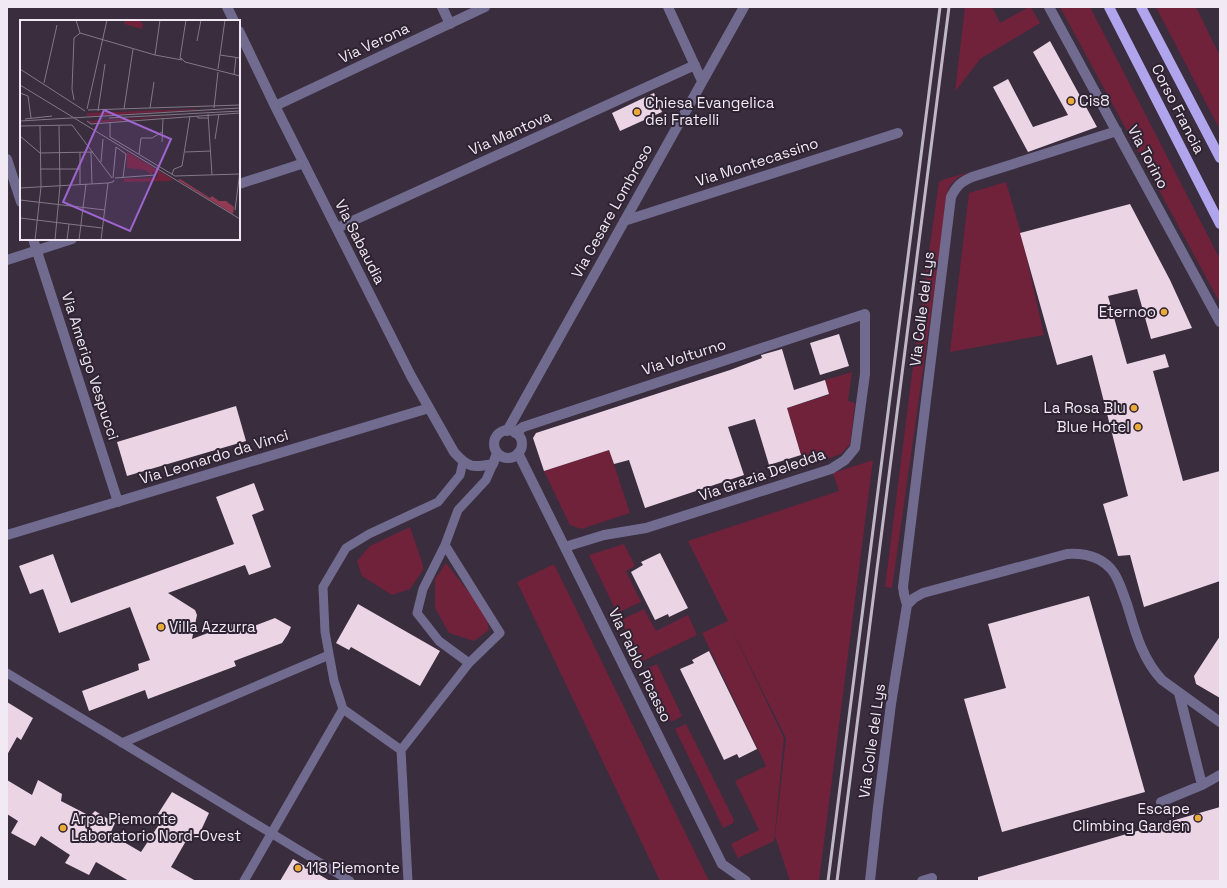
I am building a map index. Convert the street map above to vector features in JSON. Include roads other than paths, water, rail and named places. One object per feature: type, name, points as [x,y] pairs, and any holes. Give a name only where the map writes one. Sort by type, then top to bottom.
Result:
[{"type":"main road","name":"Corso Francia","points":[[1109,7],[1220,224]]},
{"type":"main road","name":"Corso Francia","points":[[1141,7],[1220,158]]},
{"type":"street","points":[[228,7],[234,20]]},
{"type":"street","points":[[442,7],[450,24]]},
{"type":"street","name":"Via Verona","points":[[275,106],[485,7]]},
{"type":"street","points":[[668,7],[702,81]]},
{"type":"street","name":"Via Cesare Lombroso","points":[[511,432],[624,221],[744,7]]},
{"type":"street","name":"Via Torino","points":[[1049,7],[1220,322]]},
{"type":"street","name":"Via Sabaudia","points":[[240,33],[275,106],[412,376],[454,452],[463,462]]},
{"type":"street","name":"Via Mantova","points":[[337,228],[695,65]]},
{"type":"street","name":"Via Colle del Lys","points":[[870,881],[891,704],[907,605],[904,587],[951,197],[955,188],[962,182],[972,177],[1117,131]]},
{"type":"street","name":"Via Montecassino","points":[[624,221],[898,132]]},
{"type":"street","points":[[7,159],[20,199]]},
{"type":"street","points":[[240,184],[304,163]]},
{"type":"street","name":"Via Amerigo Vespucci","points":[[33,240],[118,502]]},
{"type":"street","points":[[7,260],[69,240]]},
{"type":"street","name":"Via Volturno","points":[[511,432],[530,424],[865,314]]},
{"type":"street","name":"Via Grazia Deledda","points":[[565,547],[604,535],[646,528],[678,519],[831,469],[845,460],[855,448],[865,374],[865,314]]},
{"type":"street","name":"Via Leonardo da Vinci","points":[[7,535],[429,408]]},
{"type":"street","points":[[511,432],[518,436],[522,445],[518,453],[511,458],[503,458],[495,449],[494,440],[499,434],[511,432]]},
{"type":"street","points":[[463,462],[473,466],[493,464],[497,453]]},
{"type":"street","name":"Via Pablo Picasso","points":[[518,453],[722,864],[746,881]]},
{"type":"street","points":[[907,605],[914,598],[923,593],[1067,554],[1080,554],[1093,557],[1104,563],[1114,572],[1120,584],[1137,637],[1154,672],[1179,693],[1220,722]]},
{"type":"street","points":[[1179,693],[1202,785]]},
{"type":"street","points":[[1161,802],[1220,776]]},
{"type":"lane","points":[[401,750],[343,709],[334,681],[325,632],[323,587],[346,548],[369,534],[438,502],[460,475],[463,462]]},
{"type":"lane","points":[[469,663],[439,641],[417,613],[423,589],[445,545],[458,510],[486,480],[493,464]]},
{"type":"lane","points":[[408,881],[401,750],[469,663],[500,633],[445,545]]},
{"type":"lane","points":[[122,743],[329,655]]},
{"type":"lane","points":[[7,673],[350,881]]},
{"type":"lane","points":[[244,881],[343,709]]},
{"type":"railway","points":[[828,881],[940,7]]},
{"type":"railway","points":[[837,881],[949,7]]},
{"type":"place","name":"Cis8","points":[[1071,101]]},
{"type":"place","name":"Chiesa Evangelica dei Fratelli","points":[[637,112]]},
{"type":"place","name":"Eternoo","points":[[1164,312]]},
{"type":"place","name":"La Rosa Blu","points":[[1134,408]]},
{"type":"place","name":"Blue Hotel","points":[[1138,427]]},
{"type":"place","name":"Villa Azzurra","points":[[161,627]]},
{"type":"place","name":"Escape Climbing Garden","points":[[1198,818]]},
{"type":"place","name":"Arpa Piemonte Laboratorio Nord-Ovest","points":[[63,828]]},
{"type":"place","name":"118 Piemonte","points":[[298,868]]}]
